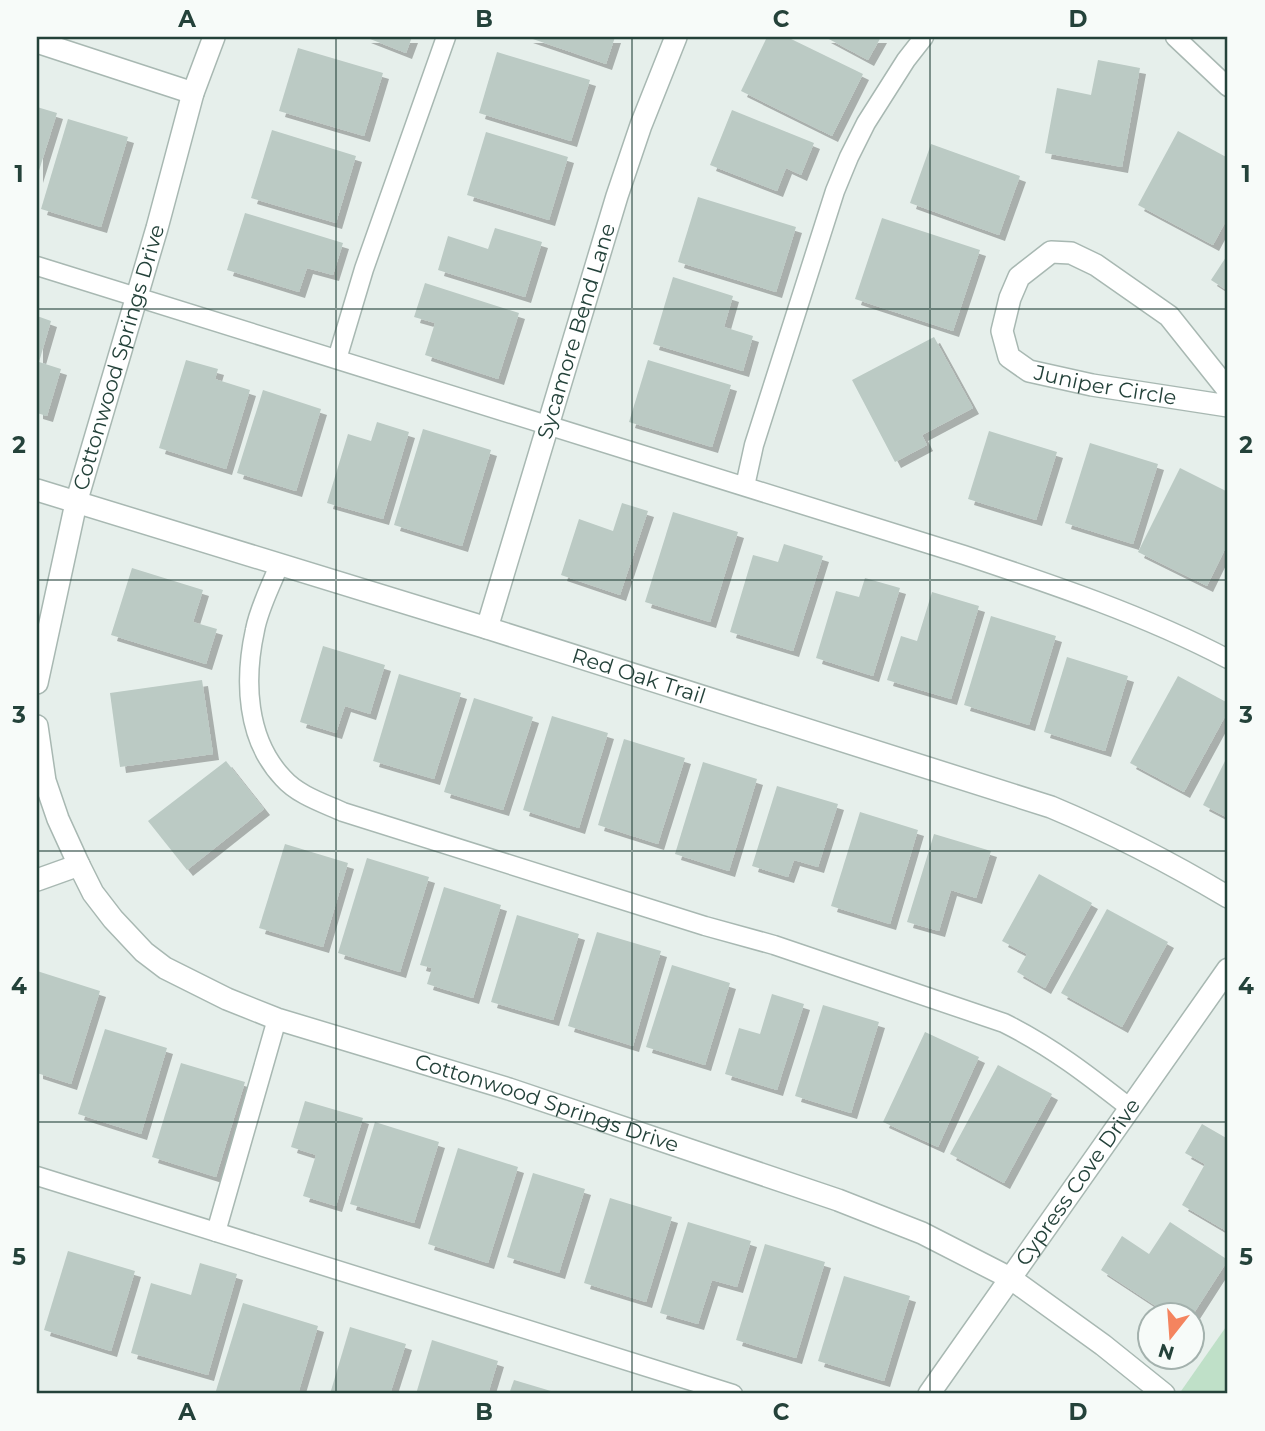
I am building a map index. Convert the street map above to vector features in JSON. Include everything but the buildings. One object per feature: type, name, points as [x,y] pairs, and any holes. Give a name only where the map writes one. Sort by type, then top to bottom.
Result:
[{"type":"street","name":"Cottonwood Springs Drive","points":[[37,683],[76,503],[137,296],[192,93],[214,37]]},
{"type":"street","name":"Sycamore Bend Lane","points":[[487,628],[617,196],[641,125],[676,37]]},
{"type":"street","points":[[37,42],[192,93]]},
{"type":"street","name":"Juniper Circle","points":[[1228,390],[1168,316],[1096,265],[1071,253],[1051,251],[1019,277],[1010,298],[1002,331],[1009,357],[1029,371],[1092,385],[1228,406]]},
{"type":"street","name":"Red Oak Trail","points":[[37,490],[487,628],[1051,807],[1108,831],[1228,897]]},
{"type":"street","name":"Cottonwood Springs Drive","points":[[37,726],[45,781],[58,819],[93,893],[113,919],[165,968],[227,999],[277,1019],[509,1089],[838,1200],[922,1233],[1010,1278],[1103,1345],[1164,1394]]},
{"type":"street","points":[[37,880],[79,865]]},
{"type":"street","name":"Cypress Cove Drive","points":[[929,1394],[1228,969]]},
{"type":"lane","points":[[337,359],[364,269],[446,37]]},
{"type":"lane","points":[[745,486],[754,445],[835,191],[866,123],[924,37]]},
{"type":"lane","points":[[1175,37],[1228,87]]},
{"type":"lane","points":[[37,266],[964,555],[1084,596],[1152,623],[1228,659]]},
{"type":"lane","points":[[279,565],[255,628],[248,678],[250,703],[257,734],[268,758],[284,779],[308,797],[343,812],[705,926],[774,945],[1004,1023],[1068,1059],[1130,1108]]},
{"type":"lane","points":[[216,1232],[277,1019]]},
{"type":"lane","points":[[37,1176],[733,1394]]},
{"type":"green space","points":[[1228,1324],[1228,1394],[1179,1394],[1194,1372],[1206,1372],[1206,1355]]}]
